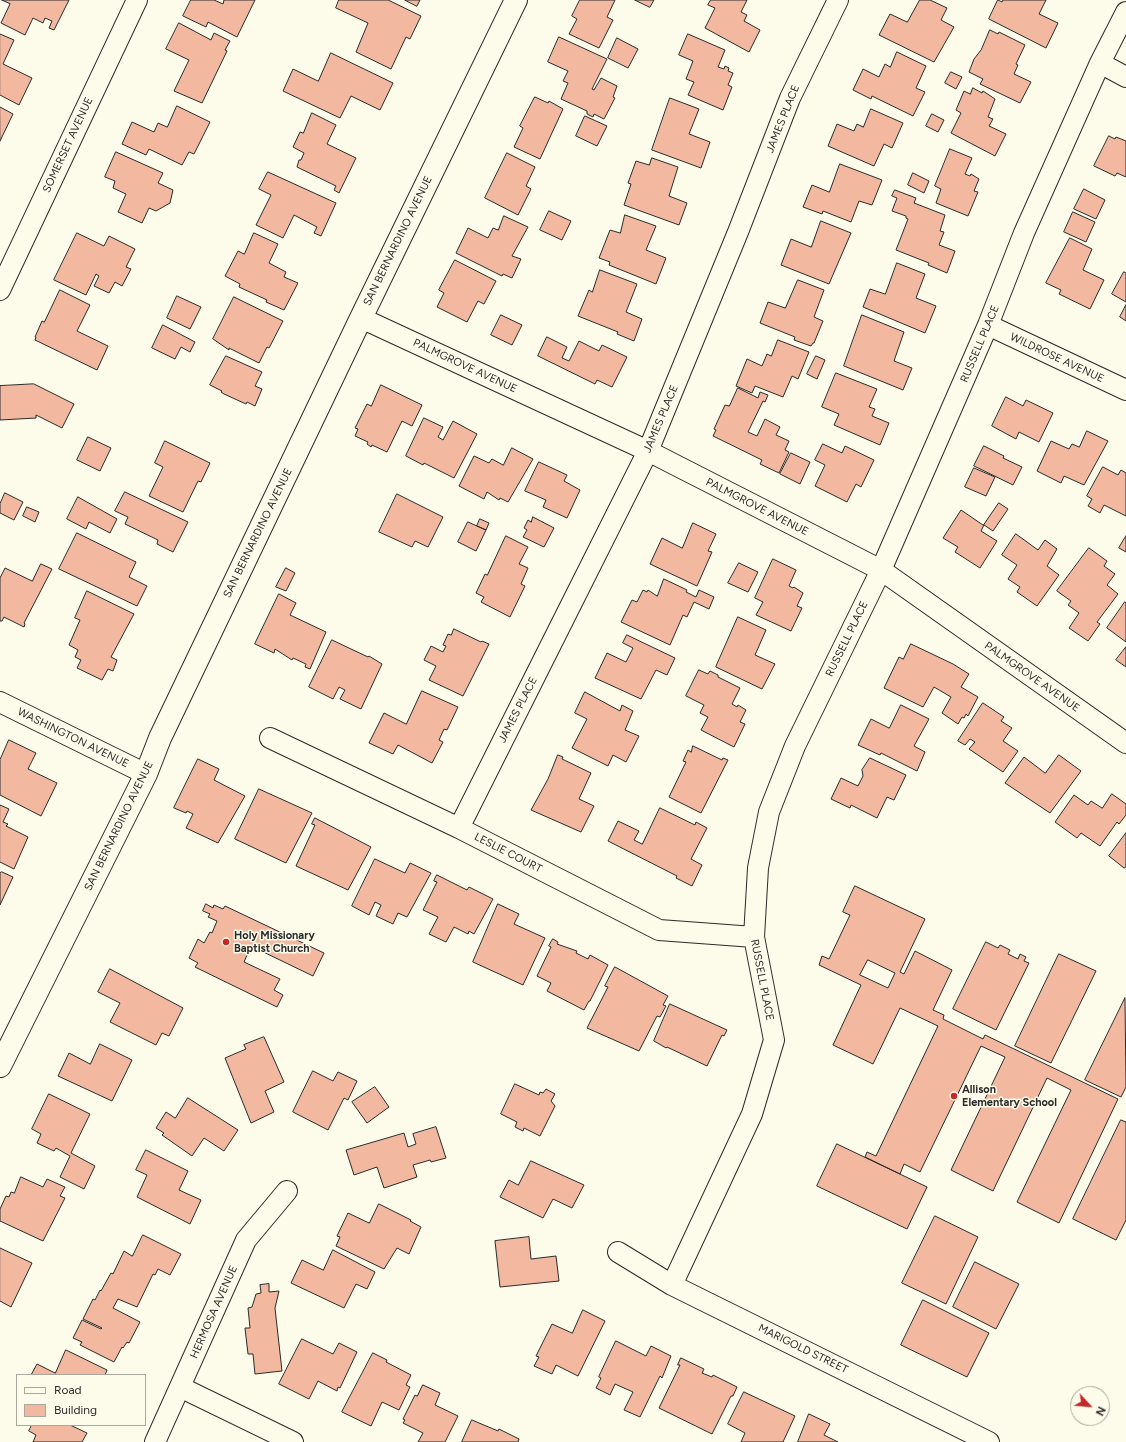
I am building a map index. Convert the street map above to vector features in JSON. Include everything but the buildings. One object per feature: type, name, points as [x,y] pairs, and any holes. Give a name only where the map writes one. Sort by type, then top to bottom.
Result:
[{"type":"main road","name":"SAN BERNARDINO AVENUE","points":[[0,1066],[146,774],[163,731],[361,318],[516,0]]},
{"type":"street","name":"SOMERSET AVENUE","points":[[0,290],[137,0]]},
{"type":"street","name":"JAMES PLACE","points":[[459,828],[648,451],[738,232],[790,98],[838,0]]},
{"type":"street","name":"RUSSELL PLACE","points":[[672,1285],[752,1114],[774,1040],[754,937],[758,868],[769,812],[795,746],[881,570],[988,325],[1024,233],[1100,63],[1126,12]]},
{"type":"street","points":[[1100,63],[1126,77]]},
{"type":"street","name":"PALMGROVE AVENUE","points":[[361,318],[648,451],[881,570],[1126,743]]},
{"type":"street","name":"WILDROSE AVENUE","points":[[988,325],[1126,390]]},
{"type":"street","name":"WASHINGTON AVENUE","points":[[0,702],[146,774]]},
{"type":"street","name":"LESLIE COURT","points":[[270,738],[459,828],[659,930],[754,937]]},
{"type":"street","name":"HERMOSA AVENUE","points":[[155,1442],[246,1240],[287,1191]]},
{"type":"street","name":"MARIGOLD STREET","points":[[618,1252],[672,1285],[989,1442]]},
{"type":"street","points":[[180,1387],[293,1442]]},
{"type":"place","name":"Holy Missionary Baptist Church","points":[[226,942]]},
{"type":"place","name":"Allison Elementary School","points":[[954,1096]]}]
